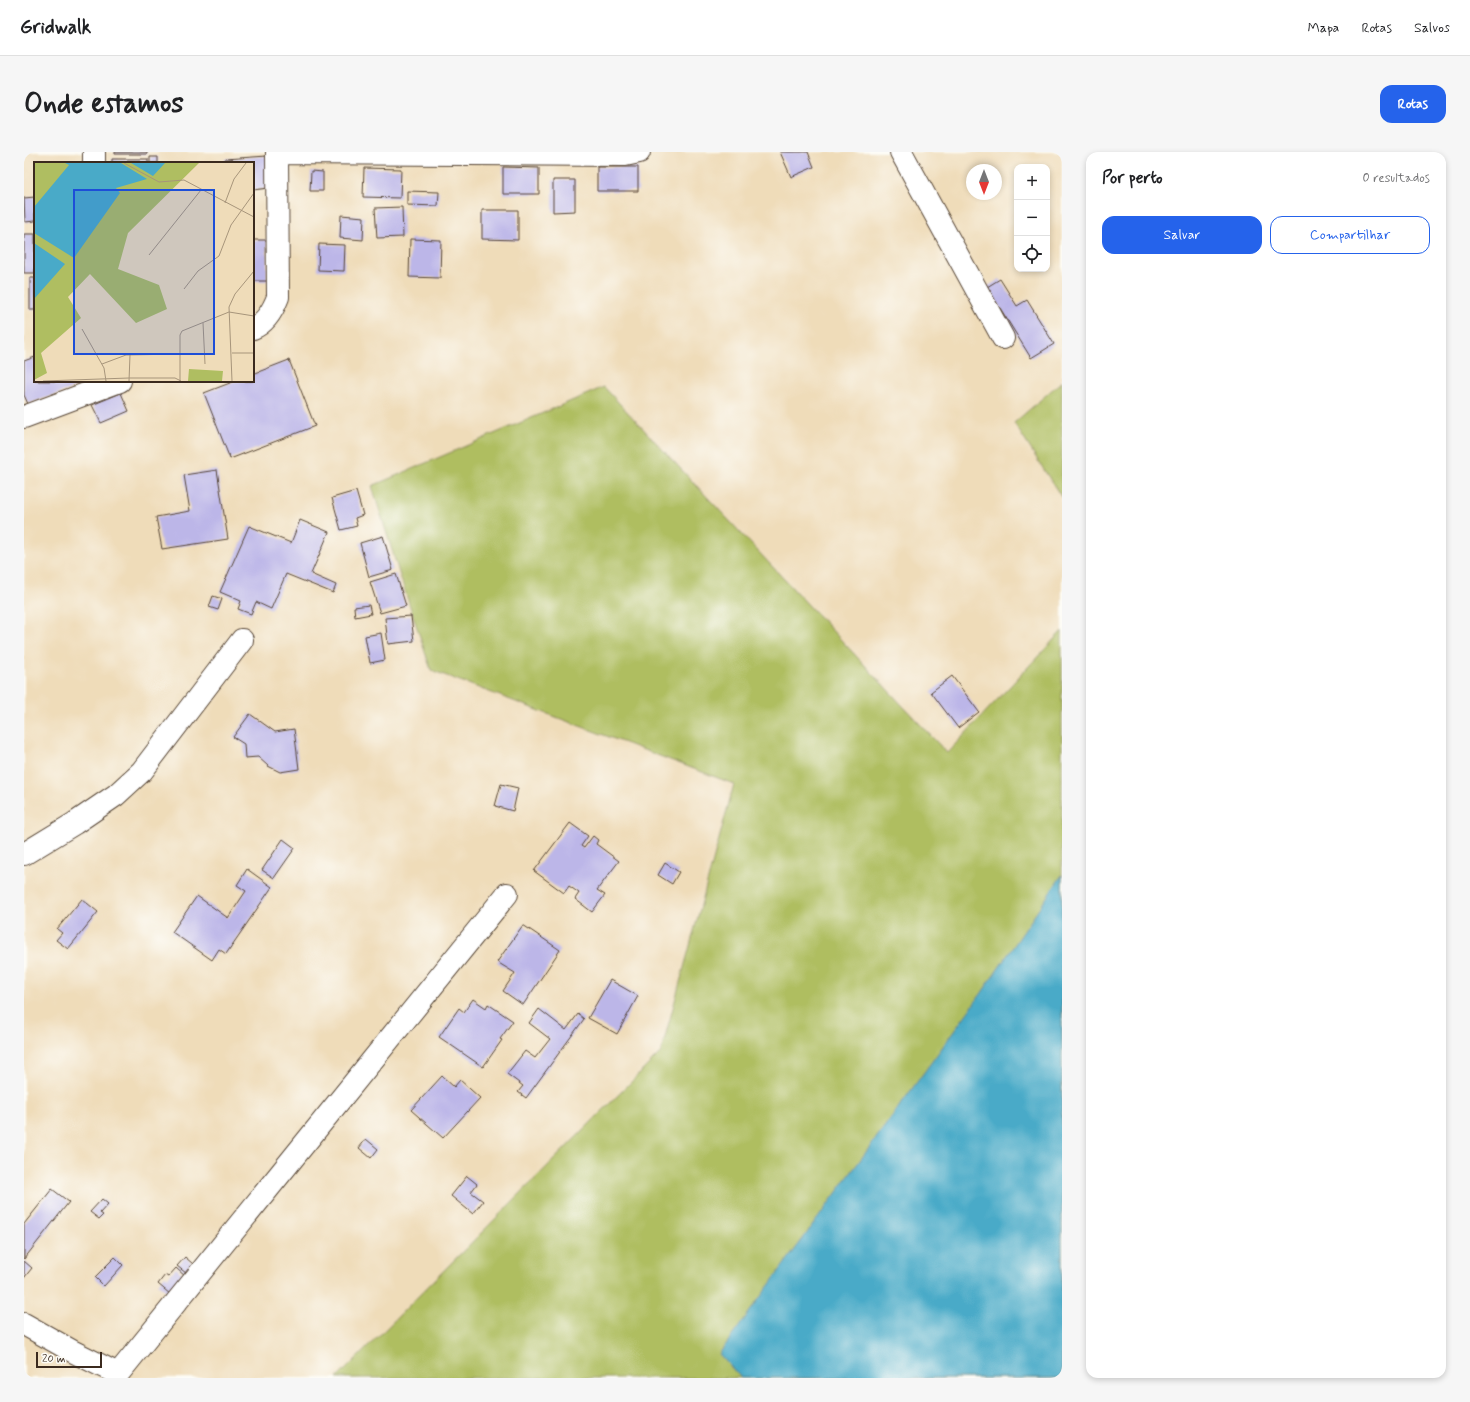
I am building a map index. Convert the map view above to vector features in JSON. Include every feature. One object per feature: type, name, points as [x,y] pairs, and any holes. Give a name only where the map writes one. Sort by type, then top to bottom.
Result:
[{"type":"street","points":[[254,328],[272,312],[278,297],[277,153],[625,155],[639,152]]},
{"type":"street","points":[[901,152],[1003,338]]},
{"type":"street","points":[[24,417],[107,383]]},
{"type":"street","points":[[24,854],[75,823],[116,795],[142,771],[242,640]]},
{"type":"street","points":[[24,1324],[72,1351],[118,1374],[507,894]]},
{"type":"green space","points":[[1062,381],[1062,498],[1014,423]]},
{"type":"green space","points":[[604,387],[947,753],[1062,631],[1062,1378],[337,1378],[661,1052],[734,784],[431,670],[400,576],[372,486]]},
{"type":"water","points":[[1062,875],[1062,1378],[741,1378],[719,1354],[981,994]]},
{"type":"building","points":[[115,152],[147,152],[147,154],[115,154]]},
{"type":"building","points":[[780,152],[808,152],[814,167],[791,177]]},
{"type":"building","points":[[267,156],[269,188],[254,190],[254,162],[225,162],[225,159]]},
{"type":"building","points":[[150,157],[158,157],[158,162],[150,162]]},
{"type":"building","points":[[112,159],[148,159],[148,162],[112,162]]},
{"type":"building","points":[[503,167],[539,168],[539,194],[503,194]]},
{"type":"building","points":[[597,167],[638,167],[638,191],[597,191]]},
{"type":"building","points":[[364,168],[401,169],[400,198],[363,197]]},
{"type":"building","points":[[311,171],[323,172],[323,191],[310,191]]},
{"type":"building","points":[[553,180],[575,180],[575,211],[553,212]]},
{"type":"building","points":[[407,191],[439,192],[438,206],[407,205]]},
{"type":"building","points":[[34,197],[34,221],[25,222],[24,198]]},
{"type":"building","points":[[402,207],[403,237],[377,238],[375,208]]},
{"type":"building","points":[[482,210],[518,210],[518,240],[482,239]]},
{"type":"building","points":[[341,215],[364,217],[363,240],[340,238]]},
{"type":"building","points":[[24,234],[34,234],[34,273],[24,273]]},
{"type":"building","points":[[410,239],[441,240],[440,278],[409,277]]},
{"type":"building","points":[[254,240],[267,240],[267,281],[254,281]]},
{"type":"building","points":[[319,244],[345,245],[344,271],[318,270]]},
{"type":"building","points":[[30,278],[34,278],[34,310],[30,310]]},
{"type":"building","points":[[1000,279],[1017,306],[1027,300],[1054,344],[1031,358],[987,287]]},
{"type":"building","points":[[34,357],[34,382],[78,382],[80,386],[28,404],[24,395],[24,361]]},
{"type":"building","points":[[289,360],[315,426],[230,459],[204,393],[232,382],[254,382],[254,374]]},
{"type":"building","points":[[121,393],[129,411],[101,423],[92,405]]},
{"type":"building","points":[[217,470],[228,539],[162,549],[156,517],[190,511],[184,475]]},
{"type":"building","points":[[356,491],[363,515],[355,518],[357,526],[341,530],[332,498]]},
{"type":"building","points":[[300,520],[329,532],[311,574],[336,585],[333,593],[286,574],[271,609],[256,602],[251,614],[238,609],[241,601],[220,592],[249,526],[291,543]]},
{"type":"building","points":[[383,536],[393,570],[369,577],[360,543]]},
{"type":"building","points":[[396,574],[406,606],[380,613],[370,582]]},
{"type":"building","points":[[213,596],[222,599],[218,610],[209,607]]},
{"type":"building","points":[[369,605],[371,614],[355,617],[354,607]]},
{"type":"building","points":[[411,616],[414,641],[388,644],[385,618]]},
{"type":"building","points":[[381,633],[385,660],[370,663],[365,636]]},
{"type":"building","points":[[952,676],[979,712],[958,728],[931,692]]},
{"type":"building","points":[[250,714],[275,732],[294,729],[299,769],[280,772],[268,766],[258,757],[245,758],[244,744],[233,737]]},
{"type":"building","points":[[501,784],[518,788],[513,811],[495,806]]},
{"type":"building","points":[[570,823],[588,836],[581,846],[584,848],[593,836],[598,840],[596,844],[619,861],[597,890],[605,895],[592,912],[575,899],[579,893],[569,886],[564,893],[534,871]]},
{"type":"building","points":[[283,839],[295,848],[274,878],[262,870]]},
{"type":"building","points":[[665,863],[679,872],[672,884],[658,875]]},
{"type":"building","points":[[247,869],[272,887],[226,954],[219,949],[212,960],[172,932],[197,896],[228,918],[246,891],[237,885]]},
{"type":"building","points":[[82,899],[98,912],[68,949],[56,940],[62,933],[57,929]]},
{"type":"building","points":[[523,925],[560,950],[523,1005],[503,991],[515,973],[497,962]]},
{"type":"building","points":[[610,980],[638,996],[617,1034],[588,1018]]},
{"type":"building","points":[[473,999],[486,1008],[488,1004],[513,1021],[483,1067],[439,1037],[459,1008],[464,1012]]},
{"type":"building","points":[[539,1009],[566,1030],[578,1014],[584,1019],[526,1098],[518,1092],[523,1086],[507,1074],[525,1051],[535,1058],[550,1039],[529,1023]]},
{"type":"building","points":[[442,1076],[454,1087],[460,1080],[480,1098],[443,1138],[411,1110]]},
{"type":"building","points":[[366,1139],[378,1149],[371,1158],[359,1148]]},
{"type":"building","points":[[467,1176],[477,1184],[471,1192],[483,1201],[473,1214],[451,1196]]},
{"type":"building","points":[[52,1189],[69,1202],[24,1259],[24,1224]]},
{"type":"building","points":[[102,1199],[108,1204],[100,1213],[103,1215],[99,1219],[90,1212]]},
{"type":"building","points":[[115,1257],[123,1265],[104,1286],[95,1277]]},
{"type":"building","points":[[185,1257],[193,1264],[186,1273],[177,1266]]},
{"type":"building","points":[[24,1261],[32,1268],[24,1278]]},
{"type":"building","points":[[176,1268],[186,1277],[170,1294],[158,1284],[165,1275],[168,1277]]}]
